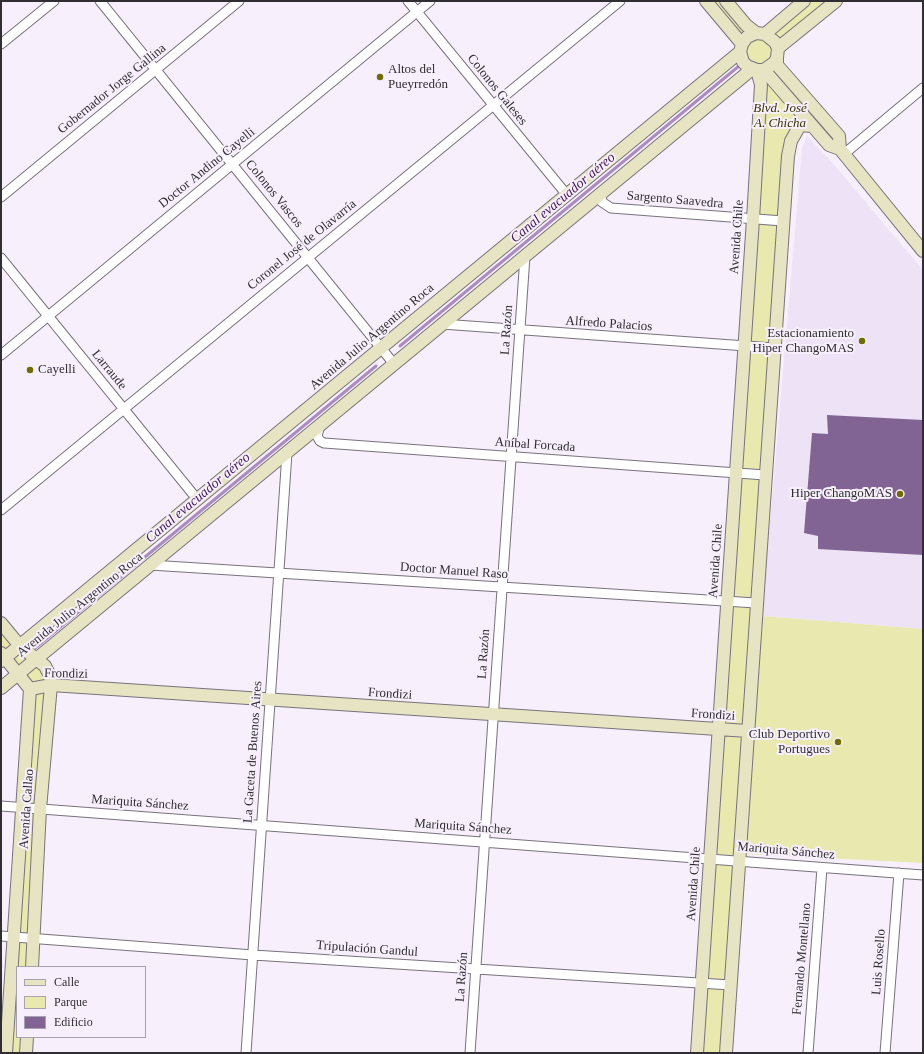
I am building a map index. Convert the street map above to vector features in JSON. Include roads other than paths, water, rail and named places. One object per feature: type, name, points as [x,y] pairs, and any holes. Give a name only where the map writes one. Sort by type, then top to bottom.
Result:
[{"type":"main road","points":[[706,1],[741,48],[743,62],[757,70],[829,145],[842,152],[922,247]]},
{"type":"main road","points":[[726,1],[746,25],[775,42],[777,65],[839,136],[842,152]]},
{"type":"main road","name":"Avenida Julio Argentino Roca","points":[[2,657],[20,646],[567,195],[741,48],[747,37],[761,33],[804,1]]},
{"type":"main road","name":"Avenida Julio Argentino Roca","points":[[1,688],[603,192],[757,70],[769,68],[777,53],[836,1]]},
{"type":"main road","name":"Avenida Chile","points":[[697,1053],[753,219],[761,85],[757,70]]},
{"type":"main road","points":[[726,1053],[738,860],[788,156],[791,141],[800,124],[812,126]]},
{"type":"main road","name":"Avenida Callao","points":[[1,622],[20,646],[45,666],[50,676],[51,685],[40,809],[32,966]]},
{"type":"main road","points":[[2,657],[19,674],[30,689]]},
{"type":"main road","name":"Frondizi","points":[[30,689],[51,685],[748,731]]},
{"type":"main road","name":"Avenida Callao","points":[[6,1053],[30,689]]},
{"type":"main road","points":[[26,1053],[27,1038]]},
{"type":"street","points":[[1,44],[54,1]]},
{"type":"street","name":"Colonos Vascos","points":[[100,1],[394,364]]},
{"type":"street","name":"Gobernador Jorge Gallina","points":[[1,197],[239,1]]},
{"type":"street","name":"Colonos Galeses","points":[[408,1],[567,195]]},
{"type":"street","name":"Doctor Andino Cayelli","points":[[1,355],[430,1]]},
{"type":"street","name":"Coronel José de Olavarría","points":[[1,510],[620,1]]},
{"type":"street","points":[[842,152],[923,88]]},
{"type":"street","name":"Sargento Saavedra","points":[[603,192],[601,196],[602,202],[611,208],[783,221]]},
{"type":"street","name":"La Razón","points":[[470,1053],[525,256]]},
{"type":"street","name":"Larraude","points":[[1,258],[198,499]]},
{"type":"street","name":"Alfredo Palacios","points":[[442,324],[520,331],[774,348]]},
{"type":"street","name":"Aníbal Forcada","points":[[320,425],[317,436],[320,441],[324,443],[766,475]]},
{"type":"street","name":"La Gaceta de Buenos Aires","points":[[246,1053],[287,453]]},
{"type":"street","name":"Doctor Manuel Raso","points":[[150,565],[756,603]]},
{"type":"street","name":"Mariquita Sánchez","points":[[1,806],[738,860],[822,868],[923,874]]},
{"type":"street","name":"Fernando Montellano","points":[[808,1053],[822,868]]},
{"type":"street","name":"Luis Rosello","points":[[885,1053],[899,873]]},
{"type":"street","name":"Tripulación Gandul","points":[[1,936],[476,970],[730,985]]},
{"type":"waterway","name":"Canal evacuador aéreo","points":[[400,346],[739,66]]},
{"type":"waterway","name":"Canal evacuador aéreo","points":[[35,648],[376,366]]},
{"type":"place","name":"Altos del Pueyrredón","points":[[380,77]]},
{"type":"place","name":"Estacionamiento Hiper ChangoMAS","points":[[862,341]]},
{"type":"place","name":"Cayelli","points":[[30,370]]},
{"type":"place","name":"Hiper ChangoMAS","points":[[900,494]]},
{"type":"place","name":"Club Deportivo Portugues","points":[[838,742]]},
{"type":"park label","name":"Blvd. José A. Chicha","points":[[780,116]]}]
